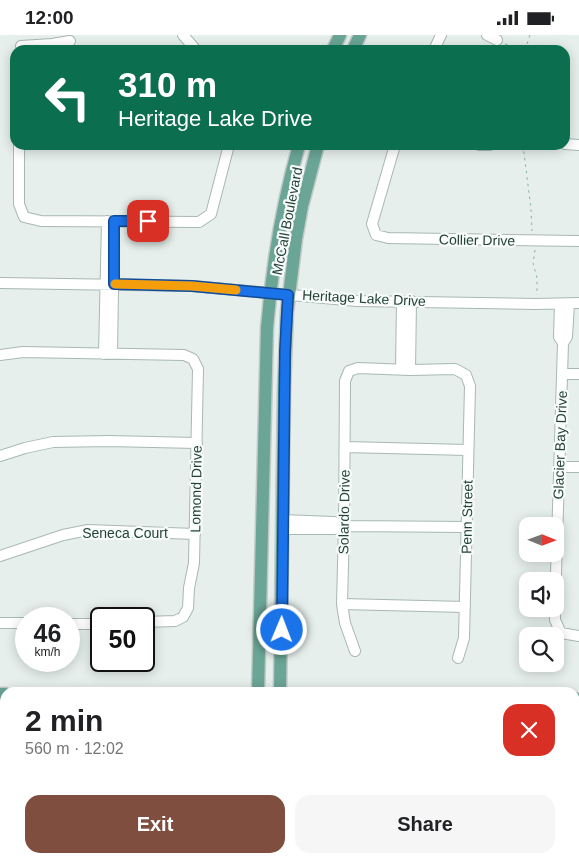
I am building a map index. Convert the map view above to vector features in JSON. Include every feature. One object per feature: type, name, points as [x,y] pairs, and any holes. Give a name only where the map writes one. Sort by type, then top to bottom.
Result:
[{"type":"main road","name":"McCall Boulevard","points":[[258,687],[267,328],[278,234],[298,150]]},
{"type":"main road","name":"McCall Boulevard","points":[[280,687],[285,332],[288,295],[302,206],[317,150]]},
{"type":"street","points":[[184,35],[192,45]]},
{"type":"street","points":[[21,44],[52,44],[70,41]]},
{"type":"street","points":[[19,150],[18,203],[24,217],[41,221],[199,222],[211,213],[228,150]]},
{"type":"street","name":"Collier Drive","points":[[394,150],[372,224],[376,235],[388,238],[579,241]]},
{"type":"street","points":[[0,355],[24,352],[108,354],[110,221]]},
{"type":"street","name":"Heritage Lake Drive","points":[[0,283],[192,286],[357,301],[569,304]]},
{"type":"street","points":[[406,301],[406,370]]},
{"type":"street","name":"Glacier Bay Drive","points":[[556,572],[563,343],[567,337],[569,304]]},
{"type":"street","name":"Lomond Drive","points":[[108,354],[184,355],[193,359],[198,369],[194,563],[189,588],[188,608],[182,617],[175,621],[155,622]]},
{"type":"street","name":"Solardo Drive","points":[[355,651],[345,623],[342,605],[345,381],[349,371],[358,368],[406,370]]},
{"type":"street","name":"Penn Street","points":[[406,370],[455,369],[466,375],[470,386],[464,638],[458,657]]},
{"type":"street","points":[[562,374],[579,374]]},
{"type":"street","points":[[0,456],[25,447],[53,442],[197,443]]},
{"type":"street","points":[[345,447],[468,450]]},
{"type":"street","points":[[559,467],[579,467]]},
{"type":"street","points":[[282,525],[334,529],[344,526],[467,527]]},
{"type":"street","name":"Seneca Court","points":[[0,556],[63,535],[88,530],[195,534]]},
{"type":"street","points":[[342,605],[465,607]]},
{"type":"street","name":"Glacier Bay Drive","points":[[555,617],[561,633],[579,636]]},
{"type":"street","points":[[0,623],[15,623]]},
{"type":"path","points":[[492,38],[506,45]]},
{"type":"path","points":[[524,150],[536,252],[533,263],[537,278],[537,293]]},
{"type":"slow traffic","points":[[115,284],[192,286],[236,290]]},
{"type":"route","points":[[148,221],[114,221],[114,284],[192,286],[288,295],[285,351],[282,630]]}]
